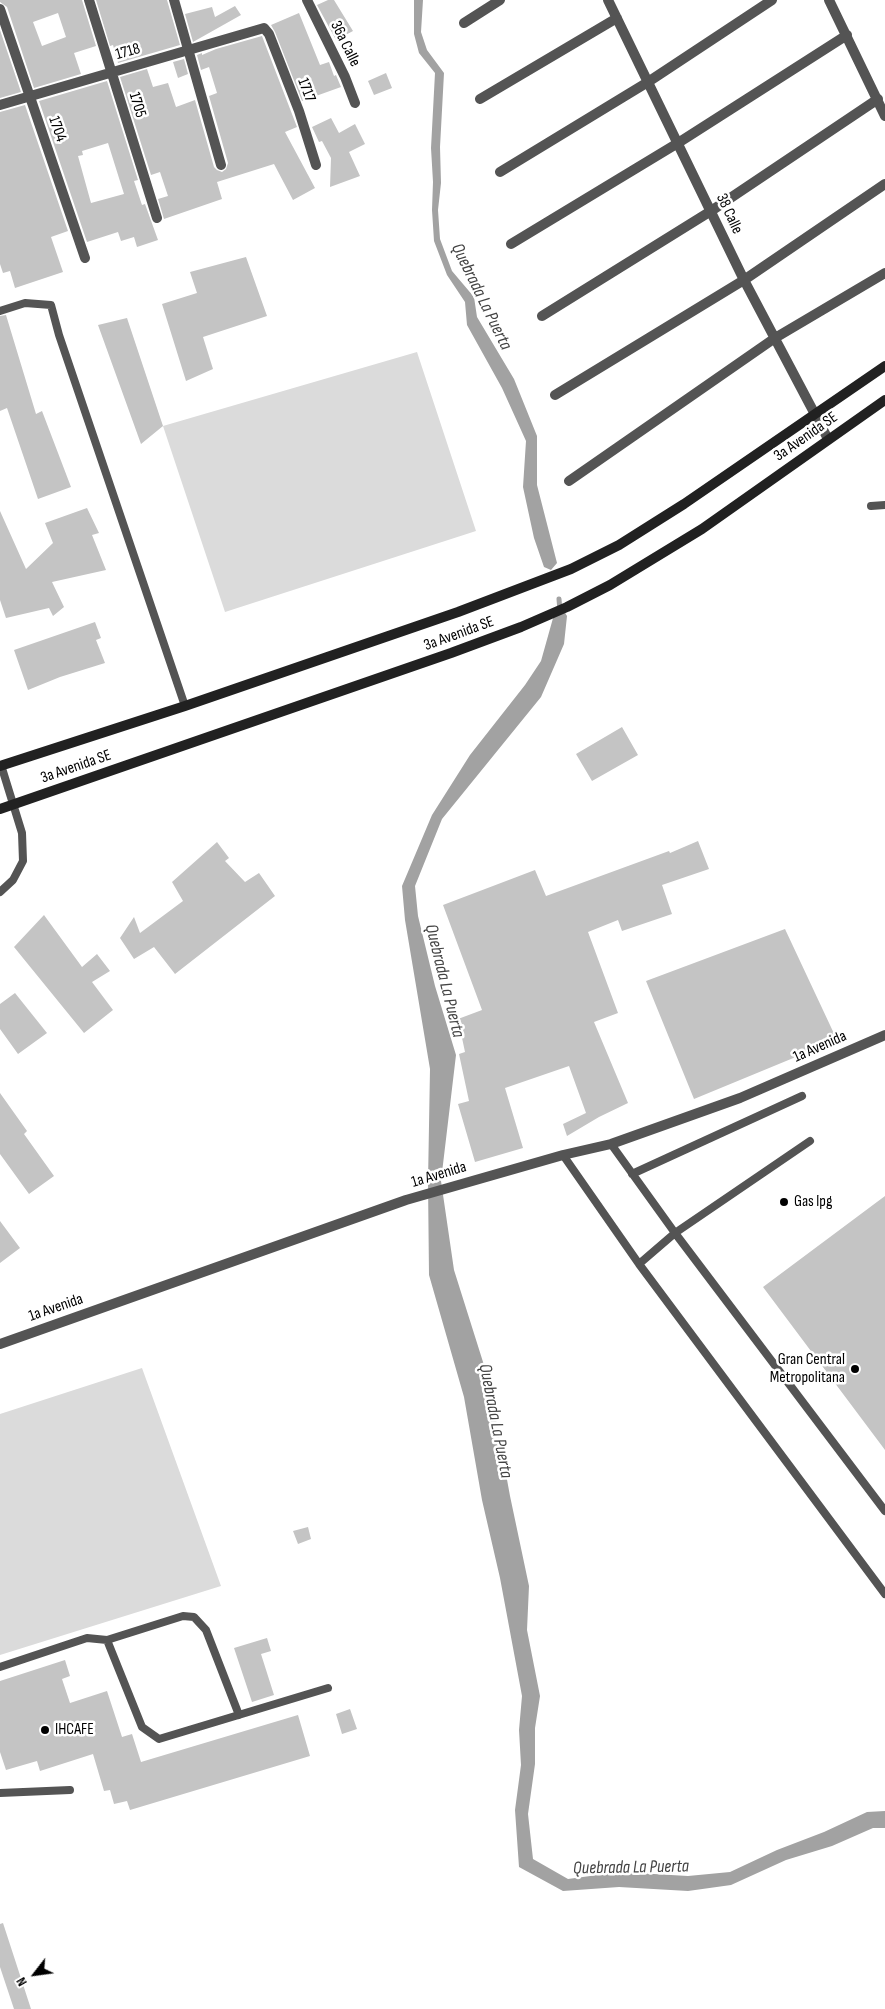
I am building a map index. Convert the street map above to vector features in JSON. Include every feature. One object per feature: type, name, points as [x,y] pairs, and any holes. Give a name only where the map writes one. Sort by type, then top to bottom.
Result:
[{"type":"street","name":"1705","points":[[89,0],[157,218]]},
{"type":"street","points":[[174,0],[221,165]]},
{"type":"street","name":"36a Calle","points":[[306,0],[356,103]]},
{"type":"street","points":[[464,23],[500,0]]},
{"type":"street","name":"38 Calle","points":[[608,0],[744,280],[828,439]]},
{"type":"street","points":[[500,172],[648,82],[772,0]]},
{"type":"street","points":[[829,0],[885,116]]},
{"type":"street","name":"1704","points":[[0,9],[85,258]]},
{"type":"street","points":[[480,99],[617,18]]},
{"type":"street","name":"1718","points":[[0,105],[264,28]]},
{"type":"street","name":"1717","points":[[264,28],[269,34],[316,165]]},
{"type":"street","points":[[511,244],[678,143],[847,35]]},
{"type":"street","points":[[542,316],[711,211],[878,99]]},
{"type":"street","points":[[555,395],[744,280],[885,184]]},
{"type":"street","points":[[569,481],[775,338],[885,273]]},
{"type":"street","name":"3a Avenida SE","points":[[1,765],[185,706],[458,612],[571,569],[619,545],[684,504],[885,366]]},
{"type":"street","name":"3a Avenida SE","points":[[0,809],[451,653],[568,607],[610,585],[702,529],[885,400]]},
{"type":"street","name":"1a Avenida","points":[[0,1344],[406,1200],[562,1155],[611,1144],[740,1098],[885,1035]]},
{"type":"lane","points":[[0,311],[25,303],[51,304],[59,335],[185,706]]},
{"type":"lane","points":[[871,506],[885,505]]},
{"type":"lane","points":[[0,892],[13,880],[23,861],[22,833],[1,765]]},
{"type":"lane","points":[[632,1174],[802,1096]]},
{"type":"lane","points":[[639,1264],[675,1233],[810,1141]]},
{"type":"lane","points":[[611,1144],[675,1233],[885,1511]]},
{"type":"lane","points":[[562,1155],[639,1264],[885,1594]]},
{"type":"lane","points":[[0,1667],[88,1638],[108,1640],[183,1616],[194,1618],[206,1630],[239,1715]]},
{"type":"lane","points":[[108,1640],[142,1727],[159,1738],[328,1688]]},
{"type":"lane","points":[[0,1793],[70,1790]]},
{"type":"shaded area","points":[[417,352],[476,531],[225,612],[163,426]]},
{"type":"shaded area","points":[[142,1368],[221,1586],[0,1655],[0,1414]]},
{"type":"water","points":[[414,0],[423,0],[421,32],[427,50],[444,73],[440,147],[441,183],[438,210],[440,239],[452,271],[474,297],[477,317],[514,379],[537,436],[537,485],[557,563],[551,570],[544,567],[534,538],[523,487],[526,441],[502,388],[467,325],[465,302],[447,275],[434,241],[431,148],[435,73],[419,53],[414,34]]},
{"type":"water","points":[[561,606],[567,616],[564,644],[541,697],[442,819],[415,886],[418,916],[435,986],[456,1055],[441,1181],[454,1270],[489,1381],[529,1586],[527,1630],[540,1696],[535,1728],[535,1764],[528,1814],[533,1859],[568,1879],[620,1872],[688,1876],[730,1872],[867,1812],[885,1811],[885,1828],[873,1828],[832,1846],[786,1860],[731,1885],[688,1891],[619,1887],[563,1891],[519,1867],[515,1810],[521,1765],[519,1730],[522,1696],[500,1578],[482,1500],[464,1397],[429,1275],[430,1069],[405,920],[402,886],[432,815],[470,755],[525,685],[541,661],[555,611]]},
{"type":"building","points":[[0,0],[82,0],[96,46],[74,53],[81,74],[34,88],[7,7]],"holes":[[[58,13],[66,37],[42,46],[33,22]]]},
{"type":"building","points":[[96,0],[167,0],[180,45],[118,63],[113,45],[110,46]]},
{"type":"building","points":[[328,0],[334,0],[353,31],[336,40],[317,5]]},
{"type":"building","points":[[235,6],[241,15],[193,42],[185,14],[212,7],[215,17]]},
{"type":"building","points":[[299,13],[320,65],[329,62],[334,76],[336,75],[341,87],[302,101],[271,25]]},
{"type":"building","points":[[0,30],[21,92],[0,98]]},
{"type":"building","points":[[262,36],[297,127],[285,132],[315,188],[293,200],[274,164],[217,182],[222,199],[164,219],[158,199],[168,196],[160,172],[151,175],[120,77],[147,69],[153,87],[168,83],[176,107],[195,100],[214,167],[222,172],[226,169],[228,163],[209,96],[217,93],[209,67],[201,70],[197,55]]},
{"type":"building","points":[[184,59],[188,74],[178,78],[173,62]]},
{"type":"building","points":[[386,73],[392,88],[374,95],[368,81]]},
{"type":"building","points":[[107,81],[138,180],[134,181],[142,205],[145,204],[158,240],[137,247],[134,237],[121,241],[118,232],[87,242],[39,101]],"holes":[[[108,143],[124,194],[91,203],[78,156],[83,155],[82,151]]]},
{"type":"building","points":[[25,105],[68,231],[51,237],[63,272],[15,288],[10,271],[3,273],[0,264],[0,112]]},
{"type":"building","points":[[331,118],[339,133],[355,124],[365,144],[349,152],[360,176],[330,187],[331,158],[322,141],[319,142],[312,127]]},
{"type":"building","points":[[246,257],[267,316],[203,337],[213,369],[186,381],[162,304],[197,293],[190,272]]},
{"type":"building","points":[[6,315],[36,414],[42,411],[71,487],[38,499],[7,408],[0,411],[0,316]]},
{"type":"building","points":[[127,318],[163,426],[141,444],[98,325]]},
{"type":"building","points":[[87,508],[99,533],[92,535],[106,570],[52,582],[64,607],[53,616],[49,608],[6,618],[0,600],[0,511],[26,569],[53,543],[45,523]]},
{"type":"building","points":[[95,622],[101,638],[96,640],[105,663],[60,677],[28,690],[14,650]]},
{"type":"building","points":[[622,727],[638,755],[592,781],[576,754]]},
{"type":"building","points":[[698,841],[709,869],[662,885],[672,914],[622,931],[618,920],[588,932],[618,1013],[594,1022],[628,1103],[567,1136],[563,1124],[586,1113],[569,1066],[505,1088],[523,1148],[475,1162],[458,1104],[469,1101],[459,1054],[465,1052],[458,1019],[482,1010],[443,905],[535,870],[546,896],[669,851],[670,853]]},
{"type":"building","points":[[217,842],[229,858],[225,861],[245,882],[259,873],[275,896],[175,974],[154,947],[134,959],[120,938],[134,917],[140,933],[183,901],[172,882]]},
{"type":"building","points":[[44,915],[82,967],[97,954],[110,971],[92,982],[113,1010],[84,1033],[14,947]]},
{"type":"building","points":[[785,929],[837,1040],[694,1099],[646,981]]},
{"type":"building","points":[[15,993],[47,1033],[18,1054],[0,1029],[0,1004]]},
{"type":"building","points":[[0,1093],[27,1131],[24,1134],[54,1176],[29,1194],[0,1154]]},
{"type":"building","name":"Gran Central Metropolitana","points":[[885,1196],[885,1450],[763,1287]]},
{"type":"building","points":[[0,1221],[20,1248],[0,1263]]},
{"type":"building","points":[[308,1527],[311,1539],[298,1544],[293,1531]]},
{"type":"building","points":[[267,1638],[271,1651],[261,1654],[274,1695],[252,1702],[234,1648]]},
{"type":"building","points":[[65,1660],[70,1676],[62,1679],[70,1703],[107,1691],[122,1737],[132,1734],[141,1762],[298,1715],[310,1756],[130,1810],[127,1801],[114,1804],[110,1790],[104,1791],[93,1754],[40,1771],[37,1761],[6,1770],[0,1752],[0,1681]]},
{"type":"building","points":[[350,1709],[357,1729],[342,1734],[336,1714]]},
{"type":"building","points":[[3,1923],[31,2009],[14,2009],[0,1967],[0,1924]]},
{"type":"waterway","name":"Quebrada La Puerta","points":[[559,599],[560,611]]},
{"type":"place","name":"Gas lpg","points":[[784,1202]]},
{"type":"place","name":"Gran Central Metropolitana","points":[[855,1369]]},
{"type":"place","name":"IHCAFE","points":[[45,1730]]}]
